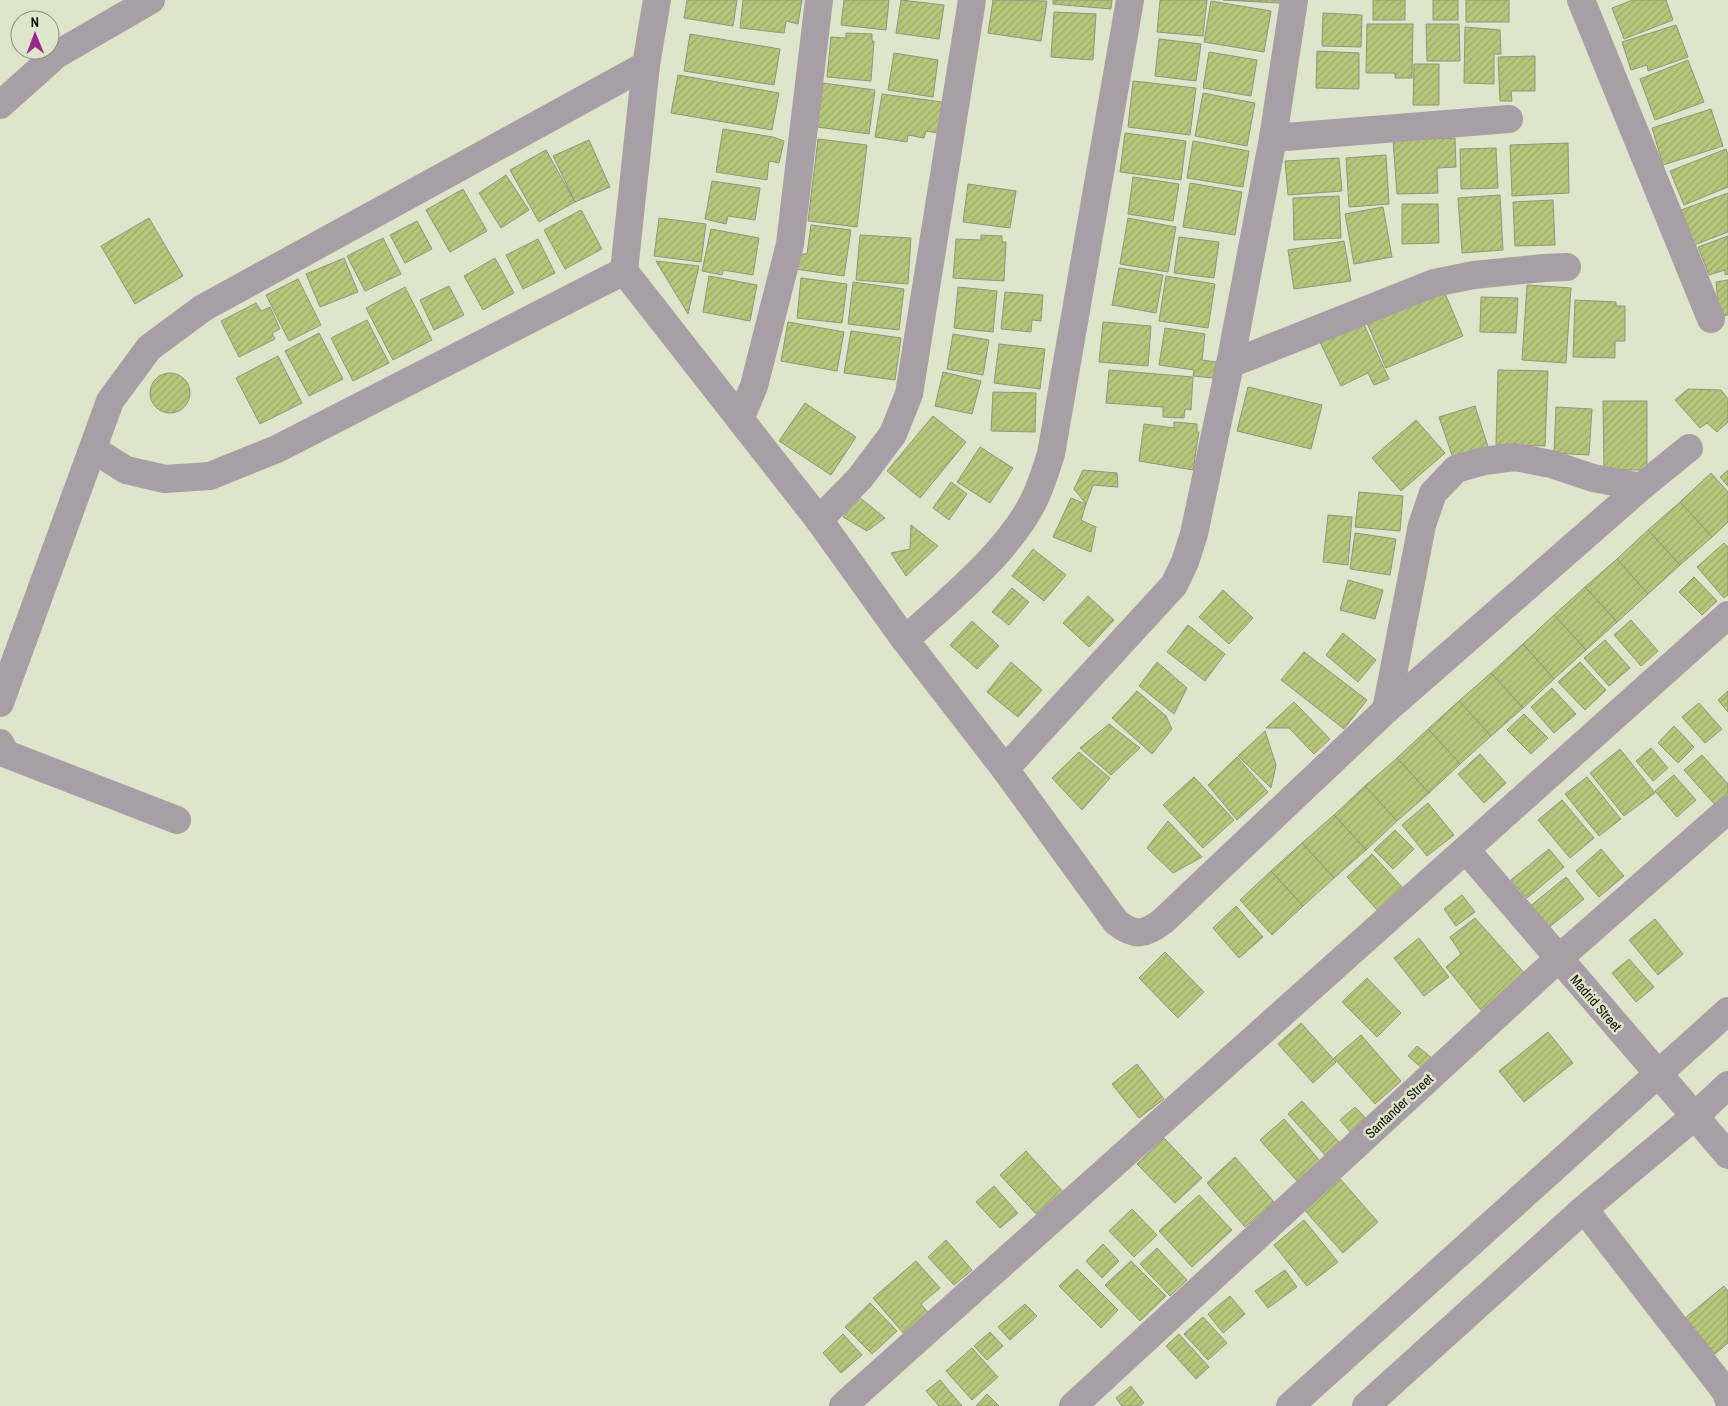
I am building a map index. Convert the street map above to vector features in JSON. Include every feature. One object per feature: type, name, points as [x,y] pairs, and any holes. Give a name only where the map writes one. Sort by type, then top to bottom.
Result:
[{"type":"street","points":[[0,105],[56,55],[151,0]]},
{"type":"street","points":[[657,0],[646,65],[624,271],[819,520],[905,640],[1005,768],[1116,922],[1126,930],[1138,933],[1151,930],[1163,921],[1386,710],[1641,487],[1689,448]]},
{"type":"street","points":[[740,419],[754,386],[790,244],[819,0]]},
{"type":"street","points":[[819,520],[860,478],[893,434],[909,394],[972,0]]},
{"type":"street","points":[[905,640],[970,581],[1011,535],[1034,501],[1051,454],[1130,0]]},
{"type":"street","points":[[1005,768],[1174,585],[1185,562],[1194,534],[1230,364],[1273,138],[1294,0]]},
{"type":"street","points":[[1581,0],[1712,319]]},
{"type":"street","points":[[0,703],[110,401],[149,348],[203,308],[646,65]]},
{"type":"street","points":[[1273,138],[1509,119]]},
{"type":"street","points":[[1230,364],[1434,283],[1474,275],[1567,267]]},
{"type":"street","points":[[93,449],[126,470],[165,479],[210,476],[277,449],[624,271]]},
{"type":"street","points":[[1386,710],[1422,525],[1433,493],[1456,469],[1484,460],[1515,457],[1551,464],[1593,478],[1641,487]]},
{"type":"street","points":[[844,1406],[1728,615]]},
{"type":"street","points":[[0,743],[6,754],[177,820]]},
{"type":"street","name":"Santander Street","points":[[1073,1406],[1558,960],[1728,810]]},
{"type":"street","name":"Madrid Street","points":[[1466,850],[1558,960],[1728,1155]]},
{"type":"street","points":[[1290,1406],[1728,1011]]},
{"type":"street","points":[[1366,1406],[1584,1209],[1695,1116],[1728,1085]]},
{"type":"street","points":[[1584,1209],[1726,1392],[1728,1399]]},
{"type":"building","points":[[687,0],[737,0],[733,26],[684,18]]},
{"type":"building","points":[[743,0],[802,0],[798,24],[786,21],[784,33],[740,28]]},
{"type":"building","points":[[844,0],[889,0],[886,30],[841,25]]},
{"type":"building","points":[[901,0],[944,5],[939,39],[896,33]]},
{"type":"building","points":[[993,0],[1047,1],[1041,41],[988,33]]},
{"type":"building","points":[[1053,0],[1112,0],[1111,9],[1053,4]]},
{"type":"building","points":[[1160,0],[1207,0],[1203,36],[1157,32]]},
{"type":"building","points":[[1223,0],[1279,0],[1279,3]]},
{"type":"building","points":[[1373,0],[1405,0],[1405,20],[1373,20]]},
{"type":"building","points":[[1433,0],[1458,0],[1458,20],[1433,20]]},
{"type":"building","points":[[1466,0],[1509,0],[1509,22],[1466,22]]},
{"type":"building","points":[[1633,0],[1666,0],[1673,20],[1624,39],[1612,8]]},
{"type":"building","points":[[1211,1],[1271,11],[1264,52],[1204,42]]},
{"type":"building","points":[[1054,12],[1096,14],[1093,60],[1051,57]]},
{"type":"building","points":[[1323,13],[1362,15],[1361,47],[1322,46]]},
{"type":"building","points":[[1367,24],[1413,24],[1412,78],[1395,78],[1395,73],[1366,73]]},
{"type":"building","points":[[1426,24],[1459,24],[1460,61],[1427,61]]},
{"type":"building","points":[[1676,25],[1688,57],[1648,71],[1647,65],[1631,70],[1622,42]]},
{"type":"building","points":[[1465,27],[1500,30],[1501,54],[1494,54],[1494,84],[1464,83]]},
{"type":"building","points":[[846,33],[872,34],[872,41],[874,41],[871,81],[827,77],[831,37],[846,38]]},
{"type":"building","points":[[690,34],[780,49],[774,85],[684,71]]},
{"type":"building","points":[[1159,39],[1201,44],[1196,81],[1155,76]]},
{"type":"building","points":[[1317,51],[1359,53],[1359,89],[1316,88]]},
{"type":"building","points":[[1209,52],[1257,60],[1251,96],[1203,88]]},
{"type":"building","points":[[894,53],[938,60],[933,97],[888,90]]},
{"type":"building","points":[[1535,56],[1535,91],[1511,91],[1512,101],[1500,101],[1498,57]]},
{"type":"building","points":[[1688,60],[1704,102],[1655,120],[1640,79]]},
{"type":"building","points":[[1414,64],[1439,64],[1439,105],[1413,105]]},
{"type":"building","points":[[678,75],[779,93],[772,130],[671,113]]},
{"type":"building","points":[[1133,81],[1196,88],[1190,135],[1128,127]]},
{"type":"building","points":[[823,83],[875,90],[869,134],[817,127]]},
{"type":"building","points":[[1203,93],[1255,103],[1247,146],[1195,136]]},
{"type":"building","points":[[882,94],[942,102],[938,133],[926,131],[924,138],[908,135],[907,142],[875,137]]},
{"type":"building","points":[[1711,109],[1723,146],[1663,165],[1652,128]]},
{"type":"building","points":[[723,129],[773,137],[784,141],[779,163],[769,161],[767,180],[716,172]]},
{"type":"building","points":[[1125,133],[1186,141],[1181,180],[1120,172]]},
{"type":"building","points":[[1455,138],[1456,167],[1437,168],[1438,193],[1397,194],[1393,140]]},
{"type":"building","points":[[818,139],[867,145],[857,227],[808,221]]},
{"type":"building","points":[[589,140],[610,187],[575,202],[553,156]]},
{"type":"building","points":[[1193,141],[1249,151],[1243,187],[1187,178]]},
{"type":"building","points":[[1568,143],[1569,193],[1512,196],[1510,145]]},
{"type":"building","points":[[1496,148],[1498,188],[1461,189],[1460,149]]},
{"type":"building","points":[[1726,149],[1728,155],[1728,187],[1684,205],[1670,171]]},
{"type":"building","points":[[546,150],[575,202],[539,222],[510,170]]},
{"type":"building","points":[[1386,155],[1389,204],[1349,207],[1346,158]]},
{"type":"building","points":[[1339,158],[1342,191],[1288,195],[1285,161]]},
{"type":"building","points":[[506,175],[529,210],[501,228],[479,193]]},
{"type":"building","points":[[1133,177],[1179,184],[1173,221],[1128,214]]},
{"type":"building","points":[[712,181],[760,188],[755,220],[728,216],[726,224],[705,219]]},
{"type":"building","points":[[1190,183],[1242,192],[1235,235],[1183,227]]},
{"type":"building","points":[[968,184],[1016,191],[1010,228],[963,222]]},
{"type":"building","points":[[463,189],[487,231],[450,252],[426,210]]},
{"type":"building","points":[[1728,193],[1728,232],[1694,245],[1681,210]]},
{"type":"building","points":[[1500,195],[1503,250],[1462,253],[1458,198]]},
{"type":"building","points":[[1339,196],[1341,238],[1294,240],[1293,198]]},
{"type":"building","points":[[1553,200],[1555,245],[1515,246],[1513,202]]},
{"type":"building","points":[[1402,204],[1438,204],[1439,243],[1402,244]]},
{"type":"building","points":[[1383,207],[1392,257],[1354,264],[1345,214]]},
{"type":"building","points":[[581,210],[602,249],[565,269],[544,230]]},
{"type":"building","points":[[149,218],[183,276],[135,304],[101,246]]},
{"type":"building","points":[[659,218],[706,224],[701,262],[654,256]]},
{"type":"building","points":[[1128,218],[1176,227],[1168,272],[1120,264]]},
{"type":"building","points":[[417,221],[432,249],[405,263],[390,235]]},
{"type":"building","points":[[811,225],[851,230],[844,276],[795,269],[796,254],[807,254]]},
{"type":"building","points":[[711,229],[759,238],[753,275],[723,270],[722,275],[702,271]]},
{"type":"building","points":[[860,235],[911,238],[908,284],[856,280]]},
{"type":"building","points":[[981,235],[1002,236],[1002,242],[1006,242],[1004,281],[953,278],[956,239],[981,240]]},
{"type":"building","points":[[1728,236],[1728,274],[1725,275],[1725,270],[1709,275],[1698,247]]},
{"type":"building","points":[[1179,237],[1219,242],[1214,278],[1174,273]]},
{"type":"building","points":[[383,238],[401,274],[365,291],[347,256]]},
{"type":"building","points":[[538,239],[555,273],[523,289],[506,255]]},
{"type":"building","points":[[1344,241],[1351,281],[1294,289],[1288,250]]},
{"type":"building","points":[[344,258],[358,292],[320,307],[306,274]]},
{"type":"building","points":[[495,258],[514,293],[483,310],[464,276]]},
{"type":"building","points":[[656,261],[699,266],[688,314]]},
{"type":"building","points":[[1119,268],[1163,275],[1156,313],[1112,305]]},
{"type":"building","points":[[709,276],[757,285],[750,321],[703,312]]},
{"type":"building","points":[[1166,276],[1215,284],[1208,328],[1159,321]]},
{"type":"building","points":[[801,278],[847,284],[842,323],[797,318]]},
{"type":"building","points":[[298,279],[321,325],[289,341],[266,295]]},
{"type":"building","points":[[1728,280],[1728,315],[1719,316],[1716,282]]},
{"type":"building","points":[[853,282],[904,289],[899,330],[848,324]]},
{"type":"building","points":[[1527,285],[1571,288],[1566,363],[1522,360]]},
{"type":"building","points":[[449,286],[464,315],[434,330],[420,300]]},
{"type":"building","points":[[405,287],[432,340],[393,360],[366,308]]},
{"type":"building","points":[[958,287],[997,291],[993,332],[954,328]]},
{"type":"building","points":[[1444,291],[1463,336],[1386,368],[1367,323]]},
{"type":"building","points":[[1005,292],[1043,295],[1041,321],[1032,320],[1031,332],[1001,329]]},
{"type":"building","points":[[1481,297],[1518,298],[1516,333],[1480,332]]},
{"type":"building","points":[[1575,300],[1616,302],[1616,306],[1625,306],[1625,341],[1615,341],[1615,358],[1573,357]]},
{"type":"building","points":[[256,303],[261,311],[270,307],[280,329],[272,333],[275,339],[239,357],[221,321]]},
{"type":"building","points":[[367,320],[389,363],[353,381],[331,338]]},
{"type":"building","points":[[1362,320],[1389,379],[1374,385],[1368,373],[1341,386],[1319,340]]},
{"type":"building","points":[[788,322],[844,332],[837,371],[781,361]]},
{"type":"building","points":[[1103,322],[1151,326],[1148,366],[1099,362]]},
{"type":"building","points":[[1165,328],[1205,334],[1202,360],[1216,362],[1213,378],[1193,376],[1194,370],[1159,365]]},
{"type":"building","points":[[851,331],[901,338],[895,380],[844,373]]},
{"type":"building","points":[[319,333],[343,379],[309,396],[285,351]]},
{"type":"building","points":[[953,334],[989,340],[983,375],[947,369]]},
{"type":"building","points":[[999,344],[1045,349],[1040,389],[994,383]]},
{"type":"building","points":[[278,356],[302,403],[260,424],[236,378]]},
{"type":"building","points":[[1109,370],[1193,377],[1191,410],[1185,409],[1184,418],[1163,417],[1163,407],[1106,403]]},
{"type":"building","points":[[1498,370],[1548,371],[1545,446],[1496,445]]},
{"type":"building","points":[[943,372],[981,381],[972,414],[935,406]]},
{"type":"building","points":[[174,373],[181,376],[187,382],[190,393],[189,401],[181,410],[174,413],[166,413],[159,410],[151,401],[150,389],[153,382],[162,374]]},
{"type":"building","points":[[1248,387],[1322,405],[1311,449],[1237,431]]},
{"type":"building","points":[[1688,389],[1721,390],[1728,399],[1728,422],[1717,432],[1707,423],[1700,428],[1675,400]]},
{"type":"building","points":[[993,392],[1036,393],[1035,432],[991,431]]},
{"type":"building","points":[[1603,401],[1647,401],[1647,470],[1604,470]]},
{"type":"building","points":[[805,403],[856,437],[831,475],[779,441]]},
{"type":"building","points":[[1475,406],[1490,453],[1455,464],[1439,417]]},
{"type":"building","points":[[1556,407],[1592,409],[1589,455],[1554,453]]},
{"type":"building","points":[[933,416],[966,442],[920,498],[887,471]]},
{"type":"building","points":[[1416,420],[1445,453],[1401,491],[1372,458]]},
{"type":"building","points":[[1174,422],[1197,424],[1197,432],[1199,432],[1193,470],[1139,461],[1144,424],[1174,428]]},
{"type":"building","points":[[980,447],[1013,468],[990,503],[957,482]]},
{"type":"building","points":[[1083,470],[1117,473],[1118,487],[1093,485],[1086,504],[1074,489]]},
{"type":"building","points":[[1728,470],[1728,486],[1720,477]]},
{"type":"building","points":[[1711,473],[1728,492],[1728,522],[1712,537],[1680,502]]},
{"type":"building","points":[[951,482],[967,494],[949,520],[933,508]]},
{"type":"building","points":[[1359,492],[1403,496],[1400,531],[1355,527]]},
{"type":"building","points":[[859,497],[885,518],[867,531],[843,517]]},
{"type":"building","points":[[1071,498],[1086,504],[1081,520],[1096,527],[1091,552],[1053,537]]},
{"type":"building","points":[[1680,502],[1712,537],[1680,565],[1648,530]]},
{"type":"building","points":[[1328,515],[1352,517],[1348,565],[1323,562]]},
{"type":"building","points":[[911,525],[938,546],[906,576],[891,553],[910,549]]},
{"type":"building","points":[[1648,530],[1680,565],[1648,594],[1617,559]]},
{"type":"building","points":[[1355,533],[1396,539],[1390,575],[1350,569]]},
{"type":"building","points":[[1724,543],[1728,547],[1728,595],[1724,598],[1697,567]]},
{"type":"building","points":[[1033,549],[1066,575],[1044,601],[1012,576]]},
{"type":"building","points":[[1617,559],[1648,594],[1617,622],[1585,587]]},
{"type":"building","points":[[1694,577],[1717,601],[1702,615],[1679,592]]},
{"type":"building","points":[[1348,580],[1383,590],[1375,619],[1340,610]]},
{"type":"building","points":[[1585,587],[1617,622],[1586,650],[1554,615]]},
{"type":"building","points":[[1012,588],[1029,602],[1009,625],[992,612]]},
{"type":"building","points":[[1223,590],[1253,618],[1229,644],[1199,617]]},
{"type":"building","points":[[1088,596],[1114,620],[1089,647],[1063,623]]},
{"type":"building","points":[[1554,615],[1586,650],[1554,679],[1523,644]]},
{"type":"building","points":[[1631,620],[1658,651],[1641,666],[1614,635]]},
{"type":"building","points":[[972,621],[999,646],[977,669],[950,645]]},
{"type":"building","points":[[1188,625],[1225,654],[1205,681],[1167,652]]},
{"type":"building","points":[[1343,633],[1376,660],[1358,682],[1326,655]]},
{"type":"building","points":[[1605,640],[1630,668],[1609,686],[1584,658]]},
{"type":"building","points":[[1523,644],[1554,679],[1523,708],[1491,673]]},
{"type":"building","points":[[1304,652],[1367,700],[1344,729],[1281,680]]},
{"type":"building","points":[[1011,662],[1042,690],[1018,717],[987,692]]},
{"type":"building","points":[[1157,662],[1187,688],[1174,714],[1139,686]]},
{"type":"building","points":[[1580,662],[1606,690],[1585,710],[1558,682]]},
{"type":"building","points":[[1491,673],[1523,708],[1491,736],[1459,701]]},
{"type":"building","points":[[1552,688],[1576,714],[1554,733],[1531,707]]},
{"type":"building","points":[[1137,691],[1166,716],[1172,729],[1152,754],[1112,718]]},
{"type":"building","points":[[1728,691],[1728,712],[1718,700]]},
{"type":"building","points":[[1459,701],[1491,736],[1460,764],[1428,729]]},
{"type":"building","points":[[1294,702],[1330,739],[1314,754],[1289,728],[1266,728]]},
{"type":"building","points":[[1699,703],[1722,729],[1705,743],[1682,717]]},
{"type":"building","points":[[1524,714],[1548,738],[1531,754],[1507,730]]},
{"type":"building","points":[[1109,724],[1140,748],[1111,775],[1080,748]]},
{"type":"building","points":[[1674,726],[1694,747],[1678,763],[1658,743]]},
{"type":"building","points":[[1428,729],[1460,764],[1429,793],[1397,758]]},
{"type":"building","points":[[1265,731],[1276,765],[1271,788],[1238,756]]},
{"type":"building","points":[[1651,748],[1668,768],[1653,781],[1636,761]]},
{"type":"building","points":[[1620,749],[1655,793],[1624,816],[1590,773]]},
{"type":"building","points":[[1079,752],[1110,778],[1082,810],[1052,778]]},
{"type":"building","points":[[1480,754],[1506,783],[1484,803],[1458,774]]},
{"type":"building","points":[[1702,755],[1728,784],[1728,797],[1717,807],[1684,770]]},
{"type":"building","points":[[1237,757],[1268,792],[1237,820],[1208,785]]},
{"type":"building","points":[[1397,758],[1429,793],[1397,821],[1365,786]]},
{"type":"building","points":[[1674,775],[1696,800],[1677,817],[1655,791]]},
{"type":"building","points":[[1194,777],[1234,820],[1203,848],[1163,805]]},
{"type":"building","points":[[1587,777],[1621,819],[1599,836],[1565,794]]},
{"type":"building","points":[[1365,786],[1397,821],[1366,850],[1334,815]]},
{"type":"building","points":[[1562,800],[1594,838],[1570,858],[1538,820]]},
{"type":"building","points":[[1428,803],[1454,835],[1427,856],[1402,825]]},
{"type":"building","points":[[1334,815],[1366,850],[1334,878],[1302,843]]},
{"type":"building","points":[[1168,821],[1202,857],[1173,873],[1147,848]]},
{"type":"building","points":[[1395,830],[1414,849],[1393,869],[1374,850]]},
{"type":"building","points":[[1302,843],[1334,878],[1303,906],[1271,871]]},
{"type":"building","points":[[1549,849],[1564,867],[1527,898],[1511,880]]},
{"type":"building","points":[[1601,849],[1624,876],[1599,897],[1576,871]]},
{"type":"building","points":[[1372,854],[1404,889],[1379,912],[1347,877]]},
{"type":"building","points":[[1271,871],[1303,906],[1272,935],[1240,900]]},
{"type":"building","points":[[1566,877],[1584,899],[1547,929],[1529,907]]},
{"type":"building","points":[[1462,895],[1475,912],[1456,926],[1444,909]]},
{"type":"building","points":[[1236,906],[1263,937],[1239,958],[1213,928]]},
{"type":"building","points":[[1475,918],[1527,976],[1484,1014],[1446,967],[1461,954],[1450,937]]},
{"type":"building","points":[[1655,919],[1683,954],[1658,975],[1629,940]]},
{"type":"building","points":[[1419,938],[1449,977],[1424,996],[1394,958]]},
{"type":"building","points":[[1165,952],[1204,992],[1178,1018],[1139,978]]},
{"type":"building","points":[[1629,959],[1654,987],[1636,1002],[1612,973]]},
{"type":"building","points":[[1367,978],[1401,1013],[1377,1037],[1342,1002]]},
{"type":"building","points":[[1301,1023],[1336,1062],[1313,1083],[1278,1044]]},
{"type":"building","points":[[1548,1032],[1573,1063],[1524,1102],[1499,1071]]},
{"type":"building","points":[[1361,1035],[1401,1081],[1375,1104],[1334,1058]]},
{"type":"building","points":[[1417,1046],[1433,1059],[1424,1070],[1408,1056]]},
{"type":"building","points":[[1137,1064],[1164,1099],[1139,1118],[1112,1084]]},
{"type":"building","points":[[1302,1101],[1339,1142],[1325,1155],[1288,1114]]},
{"type":"building","points":[[1355,1107],[1372,1125],[1356,1139],[1340,1120]]},
{"type":"building","points":[[1284,1119],[1320,1161],[1297,1181],[1260,1140]]},
{"type":"building","points":[[1164,1138],[1202,1178],[1175,1203],[1137,1164]]},
{"type":"building","points":[[1026,1151],[1065,1194],[1039,1217],[1000,1175]]},
{"type":"building","points":[[1235,1157],[1274,1202],[1245,1227],[1207,1183]]},
{"type":"building","points":[[1335,1173],[1378,1222],[1343,1253],[1299,1204]]},
{"type":"building","points":[[994,1186],[1018,1213],[1000,1228],[976,1202]]},
{"type":"building","points":[[1199,1195],[1232,1230],[1192,1267],[1159,1231]]},
{"type":"building","points":[[1132,1209],[1157,1235],[1134,1257],[1109,1231]]},
{"type":"building","points":[[1304,1220],[1338,1262],[1307,1286],[1274,1245]]},
{"type":"building","points":[[946,1240],[972,1270],[954,1285],[928,1257]]},
{"type":"building","points":[[1103,1244],[1119,1261],[1102,1278],[1086,1261]]},
{"type":"building","points":[[1157,1248],[1187,1280],[1170,1296],[1140,1264]]},
{"type":"building","points":[[916,1261],[940,1288],[921,1304],[935,1321],[911,1342],[873,1298]]},
{"type":"building","points":[[1131,1261],[1166,1296],[1140,1321],[1105,1285]]},
{"type":"building","points":[[1077,1269],[1118,1310],[1101,1328],[1059,1286]]},
{"type":"building","points":[[1285,1270],[1297,1287],[1268,1308],[1255,1291]]},
{"type":"building","points":[[1724,1286],[1728,1291],[1728,1343],[1715,1354],[1685,1318]]},
{"type":"building","points":[[1230,1296],[1245,1314],[1223,1333],[1208,1314]]},
{"type":"building","points":[[870,1303],[897,1331],[872,1354],[845,1327]]},
{"type":"building","points":[[1025,1304],[1037,1316],[1010,1340],[998,1327]]},
{"type":"building","points":[[1203,1317],[1227,1343],[1208,1360],[1184,1334]]},
{"type":"building","points":[[990,1332],[1003,1346],[987,1360],[974,1346]]},
{"type":"building","points":[[843,1334],[862,1355],[841,1373],[823,1353]]},
{"type":"building","points":[[1179,1334],[1209,1367],[1196,1379],[1166,1346]]},
{"type":"building","points":[[972,1348],[998,1377],[972,1400],[946,1371]]},
{"type":"building","points":[[940,1380],[962,1406],[939,1406],[926,1391]]},
{"type":"building","points":[[1131,1386],[1144,1403],[1139,1406],[1122,1406],[1116,1398]]},
{"type":"building","points":[[987,1394],[999,1406],[976,1406]]}]
